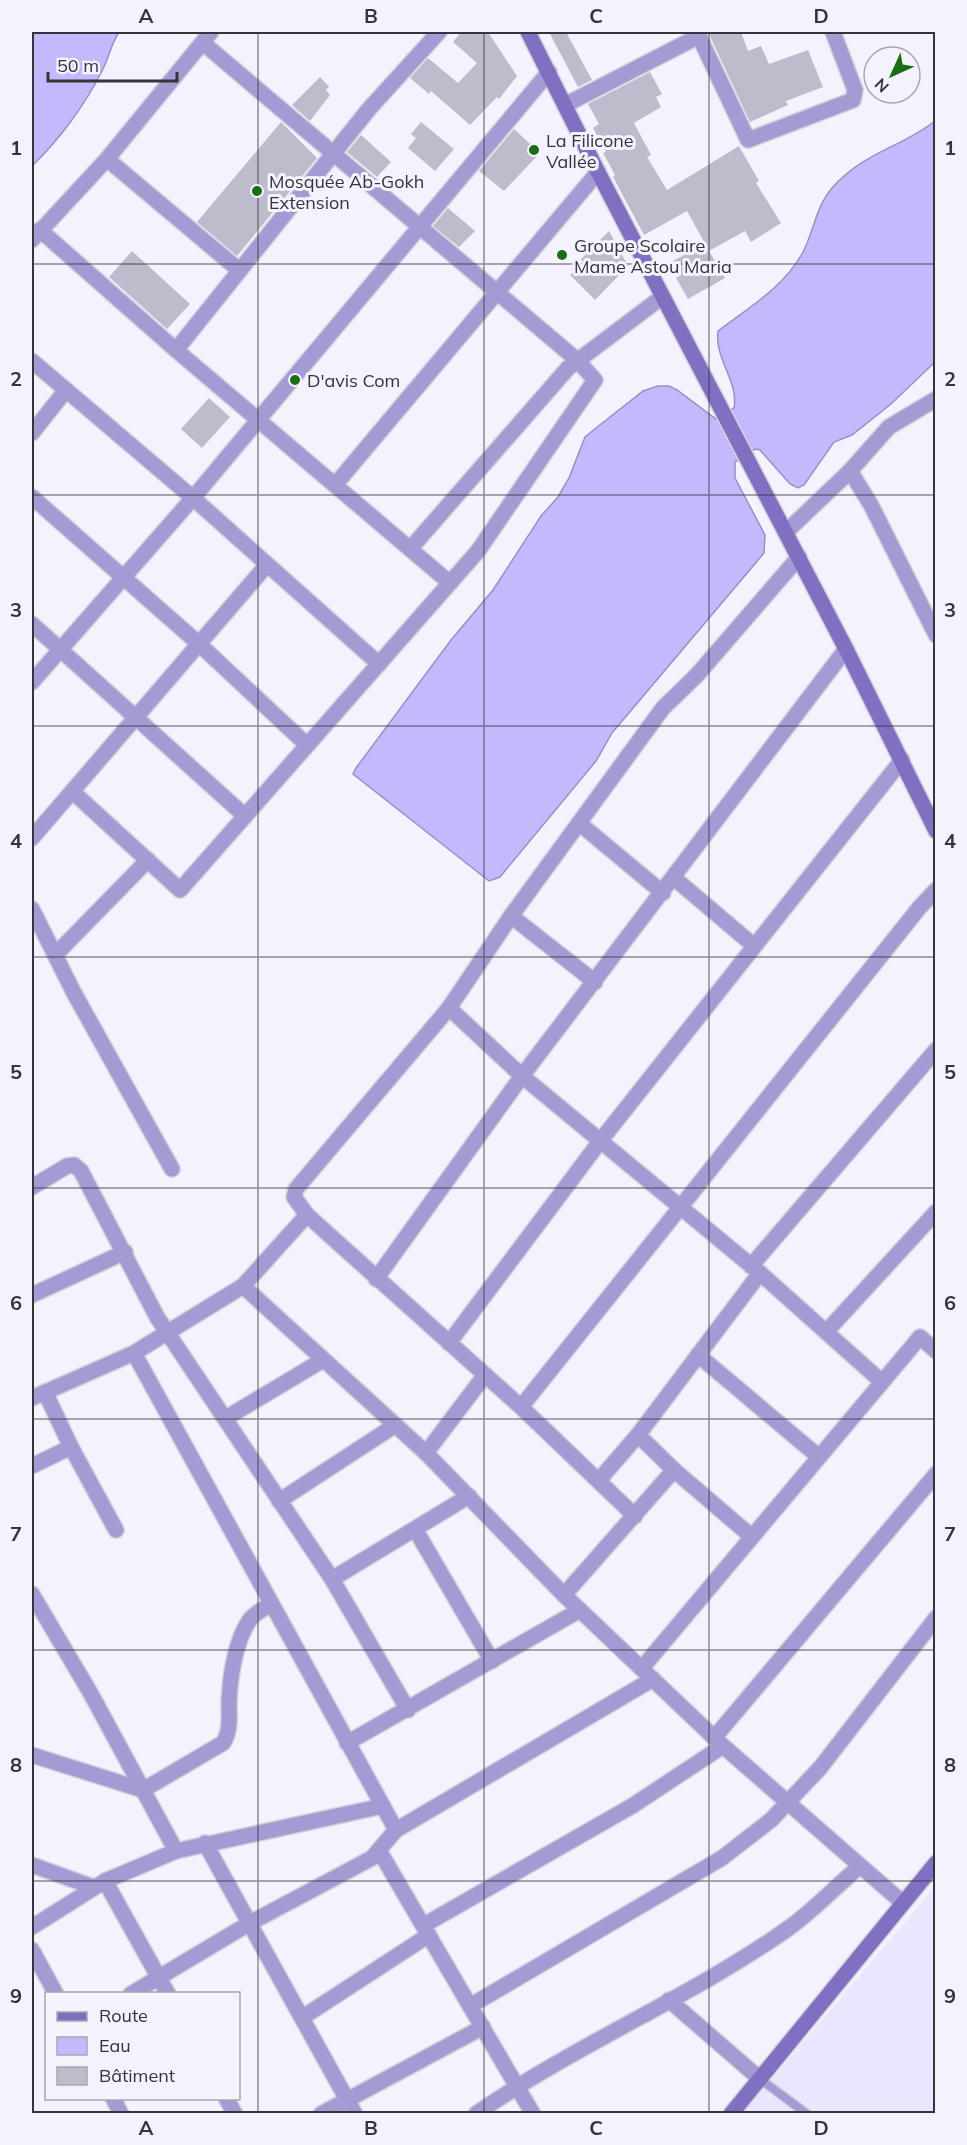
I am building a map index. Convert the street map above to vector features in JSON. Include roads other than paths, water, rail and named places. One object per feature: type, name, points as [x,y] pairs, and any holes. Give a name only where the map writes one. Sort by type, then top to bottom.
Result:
[{"type":"street","points":[[176,350],[369,109],[440,32]]},
{"type":"street","points":[[528,32],[662,297],[799,556],[936,831]]},
{"type":"street","points":[[565,105],[698,34],[745,137],[749,140],[853,100],[855,90],[834,32]]},
{"type":"street","points":[[73,792],[180,890],[450,583],[491,533],[595,377],[332,154],[207,37],[107,159],[36,235],[176,350],[450,583]]},
{"type":"street","points":[[32,682],[193,498],[549,72]]},
{"type":"street","points":[[107,159],[239,270]]},
{"type":"street","points":[[335,485],[598,172]]},
{"type":"street","points":[[410,549],[577,360],[662,297]]},
{"type":"street","points":[[32,362],[193,498],[266,566],[379,664]]},
{"type":"street","points":[[32,433],[66,390]]},
{"type":"street","points":[[786,532],[850,471],[889,427],[936,399]]},
{"type":"street","points":[[850,471],[871,505],[936,635]]},
{"type":"street","points":[[32,497],[198,643],[307,745]]},
{"type":"street","points":[[635,1516],[521,1407],[307,1215],[294,1197],[296,1189],[448,1008],[511,916],[663,708],[697,675],[799,556]]},
{"type":"street","points":[[32,838],[266,566]]},
{"type":"street","points":[[32,624],[245,816]]},
{"type":"street","points":[[376,1279],[522,1076],[846,649]]},
{"type":"street","points":[[448,1343],[601,1140],[753,945],[902,760]]},
{"type":"street","points":[[579,823],[663,893]]},
{"type":"street","points":[[56,954],[148,860]]},
{"type":"street","points":[[674,878],[753,945]]},
{"type":"street","points":[[521,1407],[617,1288],[679,1206],[919,908],[936,890]]},
{"type":"street","points":[[32,909],[74,993],[172,1169]]},
{"type":"street","points":[[511,916],[595,982]]},
{"type":"street","points":[[448,1008],[522,1076],[755,1269],[882,1382]]},
{"type":"street","points":[[599,1480],[638,1435],[698,1355],[755,1269],[936,1050]]},
{"type":"street","points":[[32,1187],[67,1166],[78,1166],[167,1333],[332,1579],[408,1710]]},
{"type":"street","points":[[826,1332],[936,1212]]},
{"type":"street","points":[[116,1530],[71,1447],[38,1395],[134,1353],[243,1286],[307,1215]]},
{"type":"street","points":[[32,1295],[125,1252]]},
{"type":"street","points":[[243,1286],[426,1453],[564,1595],[718,1742],[787,1800],[858,1867],[903,1904]]},
{"type":"street","points":[[134,1992],[250,1923],[380,1852],[396,1830],[648,1673],[752,1537],[920,1337],[936,1351]]},
{"type":"street","points":[[134,1353],[396,1830]]},
{"type":"street","points":[[698,1355],[819,1457]]},
{"type":"street","points":[[226,1418],[323,1360]]},
{"type":"street","points":[[426,1453],[485,1375]]},
{"type":"street","points":[[279,1501],[394,1426]]},
{"type":"street","points":[[638,1435],[674,1470],[752,1537]]},
{"type":"street","points":[[32,1466],[71,1447]]},
{"type":"street","points":[[564,1595],[674,1470]]},
{"type":"street","points":[[303,2017],[426,1930],[632,1806],[718,1742],[936,1474]]},
{"type":"street","points":[[332,1579],[468,1496]]},
{"type":"street","points":[[415,1529],[492,1660]]},
{"type":"street","points":[[32,1594],[144,1790],[176,1851]]},
{"type":"street","points":[[32,1755],[144,1790],[223,1743],[228,1726],[234,1664],[244,1632],[254,1615],[271,1604]]},
{"type":"street","points":[[347,1743],[580,1610]]},
{"type":"street","points":[[470,2006],[722,1857],[771,1820],[787,1800],[820,1768],[936,1618]]},
{"type":"street","points":[[32,1927],[99,1884],[176,1851],[384,1806]]},
{"type":"street","points":[[205,1844],[355,2114]]},
{"type":"street","points":[[380,1852],[533,2114]]},
{"type":"street","points":[[731,2114],[936,1863]]},
{"type":"street","points":[[32,1864],[99,1884],[167,1992]]},
{"type":"street","points":[[476,2114],[517,2085],[669,2000],[789,1928],[858,1867]]},
{"type":"street","points":[[32,1950],[55,1992]]},
{"type":"street","points":[[669,2000],[760,2079]]},
{"type":"street","points":[[321,2114],[483,2027]]},
{"type":"street","points":[[114,2100],[122,2114]]},
{"type":"street","points":[[227,2100],[235,2114]]},
{"type":"lane","points":[[760,2079],[807,2114]]},
{"type":"water","points":[[32,32],[119,32],[102,71],[80,109],[32,166]]},
{"type":"water","points":[[935,121],[935,362],[891,404],[852,435],[834,442],[804,485],[798,488],[790,484],[760,450],[755,449],[735,462],[735,478],[765,535],[764,553],[612,733],[596,761],[500,877],[489,881],[353,774],[356,768],[451,640],[493,590],[541,516],[558,497],[569,478],[585,437],[643,391],[658,386],[669,386],[677,390],[716,419],[734,408],[735,398],[720,351],[718,331],[764,297],[794,266],[806,246],[826,196],[844,176],[869,158],[909,138]]},
{"type":"place","name":"La Filicone Vallée","points":[[534,150]]},
{"type":"place","name":"Mosquée Ab-Gokh Extension","points":[[257,191]]},
{"type":"place","name":"Groupe Scolaire Mame Astou Maria","points":[[562,255]]},
{"type":"place","name":"D'avis Com","points":[[295,380]]}]
